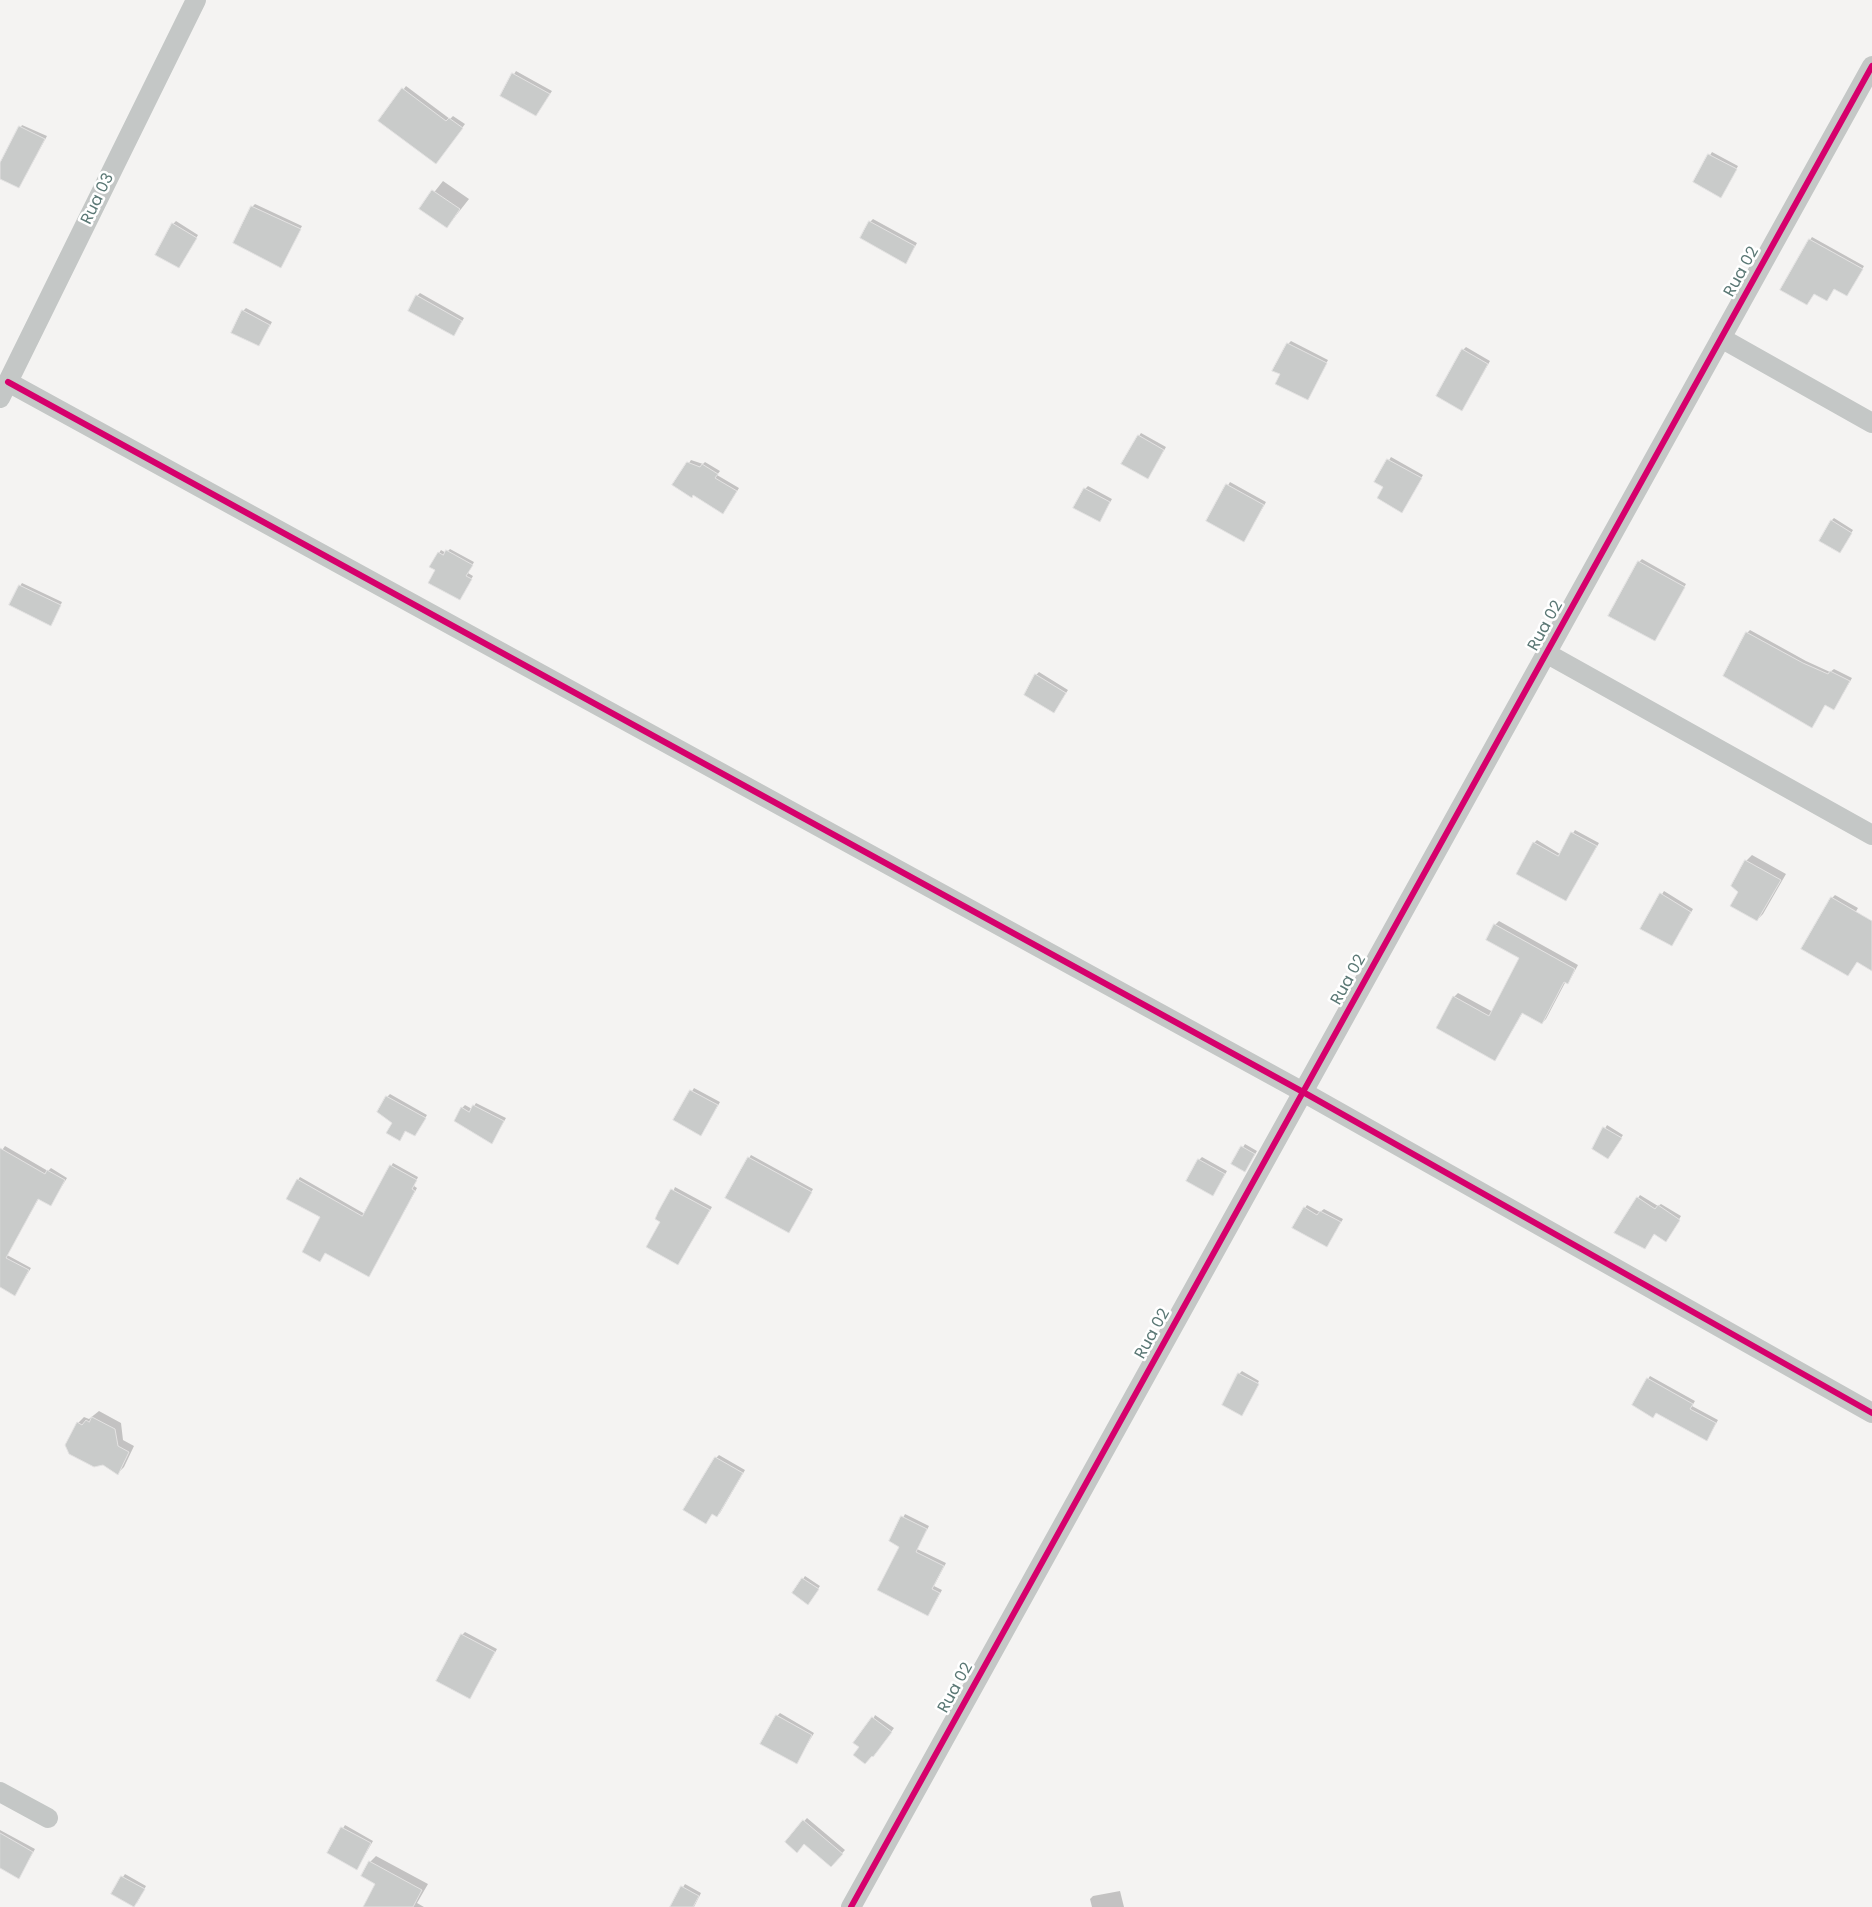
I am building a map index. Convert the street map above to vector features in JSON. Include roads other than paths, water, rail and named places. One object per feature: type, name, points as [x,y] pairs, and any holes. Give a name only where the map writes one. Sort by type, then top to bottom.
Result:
[{"type":"street","name":"Rua 03","points":[[4,390],[196,0]]},
{"type":"street","name":"Rua 02","points":[[851,1907],[1872,66]]},
{"type":"street","points":[[1721,338],[1872,423]]},
{"type":"street","points":[[4,390],[1303,1092],[1872,1414]]},
{"type":"street","points":[[1546,653],[1872,835]]},
{"type":"street","points":[[0,1792],[48,1818]]}]
